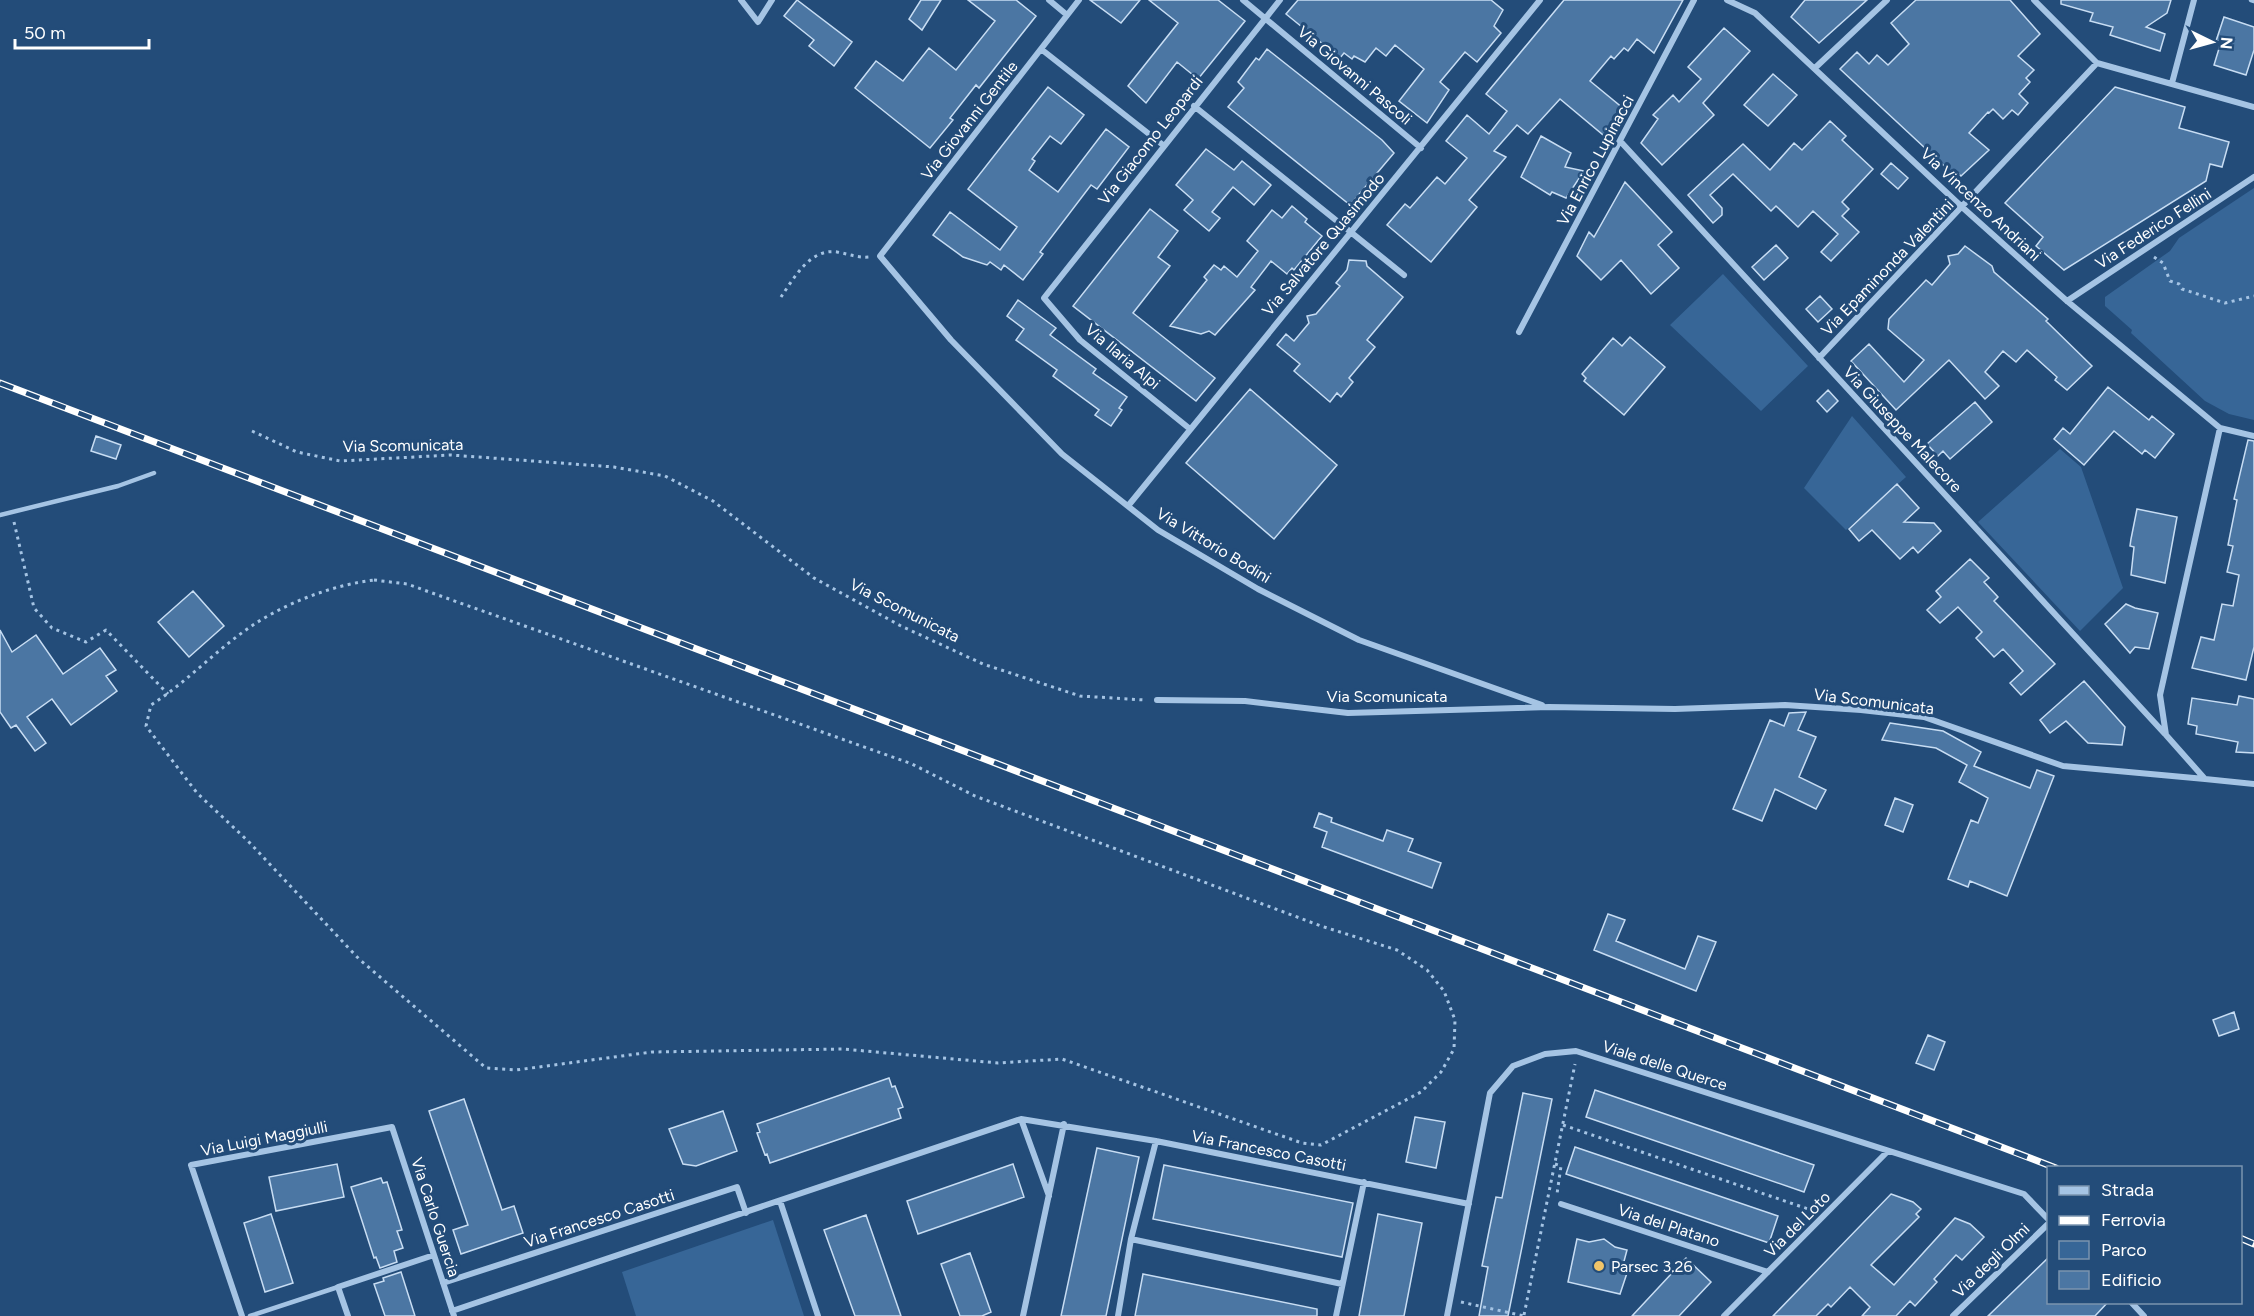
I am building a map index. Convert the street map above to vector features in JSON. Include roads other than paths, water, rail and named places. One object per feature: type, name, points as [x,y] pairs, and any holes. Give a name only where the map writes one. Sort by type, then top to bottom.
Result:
[{"type":"street","points":[[741,0],[758,22],[772,0]]},
{"type":"street","points":[[1049,0],[1067,15]]},
{"type":"street","name":"Via Giovanni Gentile","points":[[880,256],[1079,0]]},
{"type":"street","name":"Via Giovanni Pascoli","points":[[1243,0],[1421,147]]},
{"type":"street","name":"Via Giacomo Leopardi","points":[[1044,298],[1280,0]]},
{"type":"street","name":"Via Salvatore Quasimodo","points":[[1128,506],[1540,0]]},
{"type":"street","name":"Via Enrico Lupinacci","points":[[1519,332],[1694,0]]},
{"type":"street","name":"Via Vincenzo Andriani","points":[[1727,0],[1755,12],[1962,207],[2067,301],[2220,428]]},
{"type":"street","points":[[1816,67],[1887,0]]},
{"type":"street","points":[[2034,0],[2097,63],[2254,107]]},
{"type":"street","points":[[2172,84],[2194,0]]},
{"type":"street","points":[[1041,49],[1163,145]]},
{"type":"street","name":"Via Epaminonda Valentini","points":[[1819,358],[2097,63]]},
{"type":"street","points":[[1194,106],[1404,275]]},
{"type":"street","name":"Via Giuseppe Malecore","points":[[1621,142],[2166,735]]},
{"type":"street","name":"Via Federico Fellini","points":[[2067,301],[2254,177]]},
{"type":"street","name":"Via Vittorio Bodini","points":[[880,256],[951,340],[1062,454],[1158,530],[1258,590],[1359,640],[1549,707]]},
{"type":"street","name":"Via Ilaria Alpi","points":[[1044,298],[1080,340],[1190,429]]},
{"type":"street","points":[[2205,779],[2166,735],[2160,695],[2220,428],[2254,436]]},
{"type":"street","name":"Via Scomunicata","points":[[1157,700],[1245,701],[1348,713],[1549,707],[1675,709],[1785,705],[1861,710],[1924,717],[2063,766],[2254,784]]},
{"type":"street","name":"Viale delle Querce","points":[[1447,1316],[1490,1093],[1513,1065],[1545,1054],[1576,1051],[2024,1194],[2047,1219]]},
{"type":"street","points":[[1021,1119],[1049,1196]]},
{"type":"street","name":"Via Francesco Casotti","points":[[453,1313],[1021,1119],[1064,1124],[1469,1204]]},
{"type":"street","points":[[1023,1316],[1064,1124]]},
{"type":"street","name":"Via Carlo Guercia","points":[[392,1127],[453,1313]]},
{"type":"street","name":"Via Luigi Maggiulli","points":[[242,1316],[191,1165],[392,1127]]},
{"type":"street","points":[[1118,1316],[1131,1239],[1156,1142]]},
{"type":"street","name":"Via del Loto","points":[[1725,1316],[1888,1151]]},
{"type":"street","points":[[1336,1316],[1364,1182]]},
{"type":"street","name":"Via Francesco Casotti","points":[[443,1283],[737,1187],[746,1213]]},
{"type":"street","points":[[780,1201],[818,1316]]},
{"type":"street","name":"Via del Platano","points":[[1561,1204],[1768,1272]]},
{"type":"street","name":"Via degli Olmi","points":[[1953,1316],[2047,1223]]},
{"type":"street","points":[[1131,1239],[1342,1284]]},
{"type":"street","points":[[348,1316],[338,1287],[434,1255]]},
{"type":"street","points":[[2133,1304],[2144,1316]]},
{"type":"lane","points":[[0,514],[118,486],[154,473]]},
{"type":"lane","points":[[250,1316],[338,1287]]},
{"type":"railway","points":[[0,383],[2051,1166]]},
{"type":"railway","points":[[2242,1239],[2254,1244]]},
{"type":"place","name":"Parsec 3.26","points":[[1599,1266]]}]
